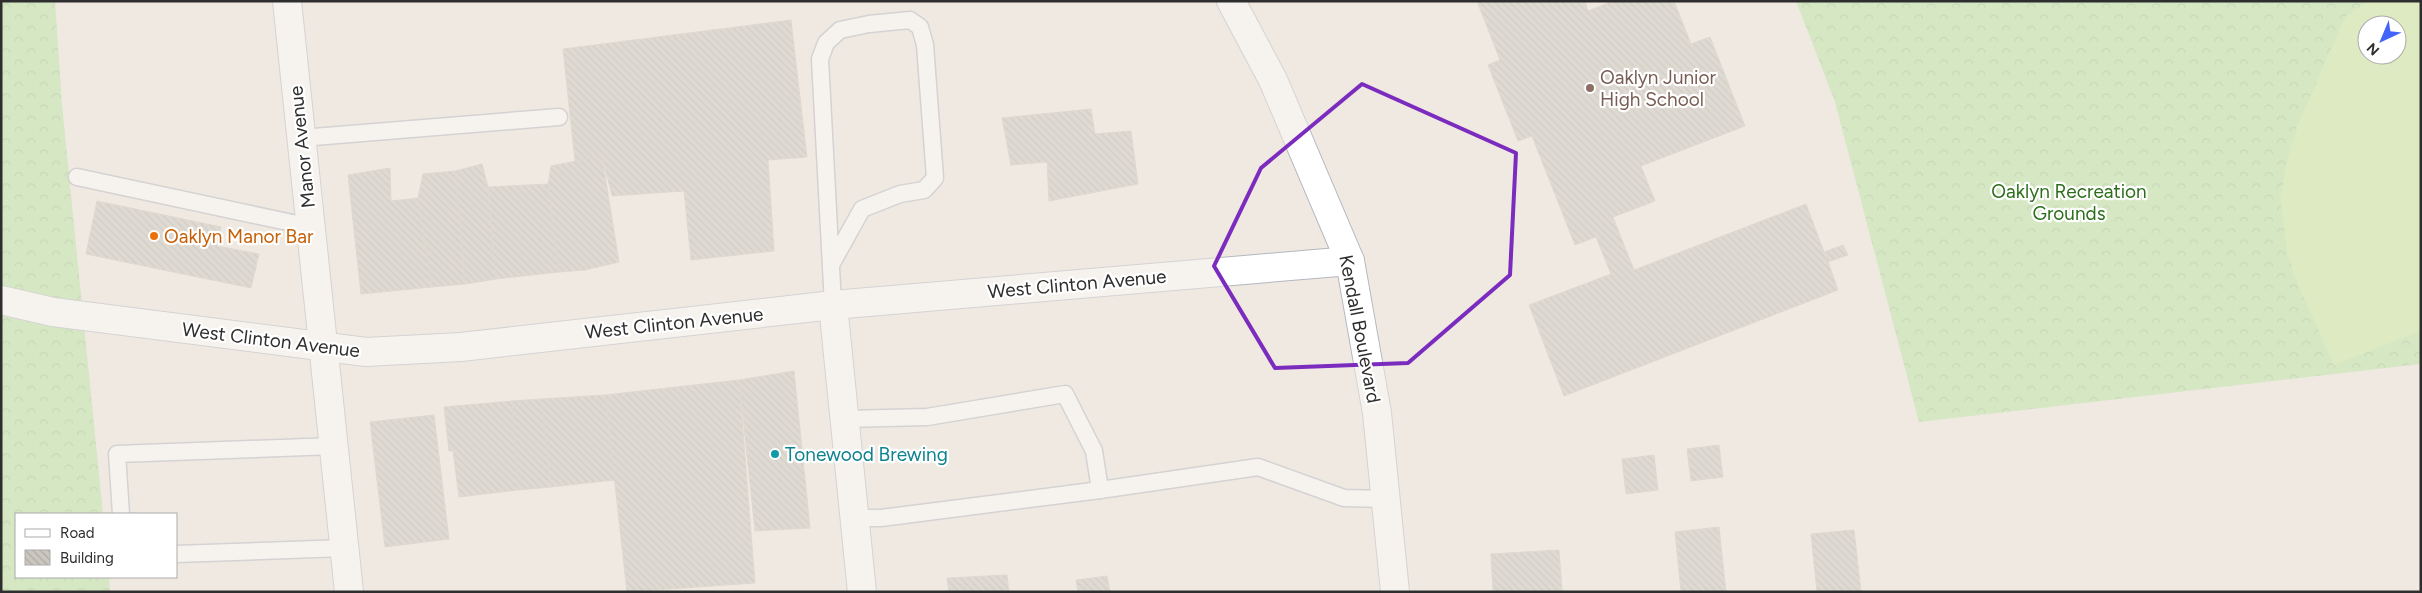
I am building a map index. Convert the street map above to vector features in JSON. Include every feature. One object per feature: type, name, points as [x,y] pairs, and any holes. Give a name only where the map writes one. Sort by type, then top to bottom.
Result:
[{"type":"street","name":"Manor Avenue","points":[[287,1],[349,592]]},
{"type":"street","name":"Kendall Boulevard","points":[[1231,1],[1273,80],[1350,260],[1377,412],[1395,592]]},
{"type":"street","name":"West Clinton Avenue","points":[[1,300],[53,312],[366,352],[461,347],[834,305],[1350,260]]},
{"type":"street","points":[[834,305],[862,592]]},
{"type":"lane","points":[[832,263],[862,209],[900,194],[924,190],[936,178],[925,45],[920,27],[910,20],[869,24],[840,30],[826,43],[820,58],[834,305]]},
{"type":"lane","points":[[301,138],[559,117]]},
{"type":"lane","points":[[77,177],[311,227]]},
{"type":"lane","points":[[845,419],[927,417],[1064,394],[1094,451],[1100,490]]},
{"type":"lane","points":[[121,513],[117,454],[334,446]]},
{"type":"lane","points":[[855,518],[881,518],[1100,490],[1258,467],[1344,498],[1386,499]]},
{"type":"lane","points":[[178,554],[344,548]]},
{"type":"highlighted area","points":[[1362,84],[1516,153],[1510,275],[1408,363],[1275,368],[1214,266],[1261,168]]},
{"type":"green space","points":[[1,1],[55,1],[62,105],[103,513],[15,513],[15,578],[109,578],[110,592],[1,592]]},
{"type":"green space","name":"Oaklyn Recreation Grounds","points":[[1796,1],[2421,1],[2421,364],[1919,422],[1835,102]]},
{"type":"green space","points":[[2368,1],[2421,1],[2421,331],[2334,365],[2295,278],[2287,251],[2280,198],[2288,157],[2297,127],[2345,17]]},
{"type":"building","points":[[1477,1],[1585,1],[1588,11],[1608,3],[1607,1],[1674,1],[1691,44],[1710,37],[1745,126],[1641,166],[1655,201],[1613,217],[1634,270],[1806,204],[1824,252],[1843,245],[1848,255],[1828,262],[1838,290],[1564,396],[1529,305],[1611,274],[1596,237],[1575,245],[1532,136],[1518,141],[1488,65],[1500,60]]},
{"type":"building","points":[[791,20],[807,157],[768,160],[774,251],[691,260],[684,191],[612,196],[602,156],[575,161],[563,49]]},
{"type":"building","points":[[1091,109],[1095,134],[1131,131],[1138,184],[1049,201],[1047,162],[1011,165],[1002,118]]},
{"type":"building","points":[[602,156],[619,262],[585,270],[559,272],[548,184],[551,166]]},
{"type":"building","points":[[482,164],[488,187],[496,279],[465,284],[455,171]]},
{"type":"building","points":[[390,168],[391,201],[418,198],[432,287],[361,294],[348,175]]},
{"type":"building","points":[[455,171],[465,284],[432,287],[418,198],[423,174]]},
{"type":"building","points":[[548,184],[559,272],[496,279],[488,187]]},
{"type":"building","name":"Oaklyn Manor Bar","points":[[97,201],[221,227],[217,246],[259,254],[251,288],[86,254]]},
{"type":"building","name":"Tonewood Brewing","points":[[794,371],[810,528],[755,531],[739,380]]},
{"type":"building","points":[[739,380],[755,583],[627,592],[605,395]]},
{"type":"building","points":[[605,395],[615,480],[551,487],[541,399]]},
{"type":"building","points":[[541,399],[551,487],[518,490],[512,401]]},
{"type":"building","points":[[512,401],[518,490],[459,497],[453,451],[449,451],[444,407]]},
{"type":"building","points":[[434,415],[449,539],[385,547],[370,422]]},
{"type":"building","points":[[1719,445],[1723,477],[1691,481],[1687,449]]},
{"type":"building","points":[[1654,455],[1658,490],[1626,494],[1622,459]]},
{"type":"building","points":[[1719,527],[1726,592],[1681,592],[1675,532]]},
{"type":"building","points":[[1854,530],[1861,592],[1817,592],[1811,534]]},
{"type":"building","points":[[1559,550],[1562,590],[1493,592],[1491,554]]},
{"type":"building","points":[[1007,575],[1009,592],[949,592],[947,578]]},
{"type":"building","points":[[1107,576],[1110,592],[1078,592],[1076,580]]},
{"type":"place","name":"Oaklyn Junior High School","points":[[1590,88]]},
{"type":"place","name":"Oaklyn Manor Bar","points":[[154,236]]},
{"type":"place","name":"Tonewood Brewing","points":[[775,454]]}]
